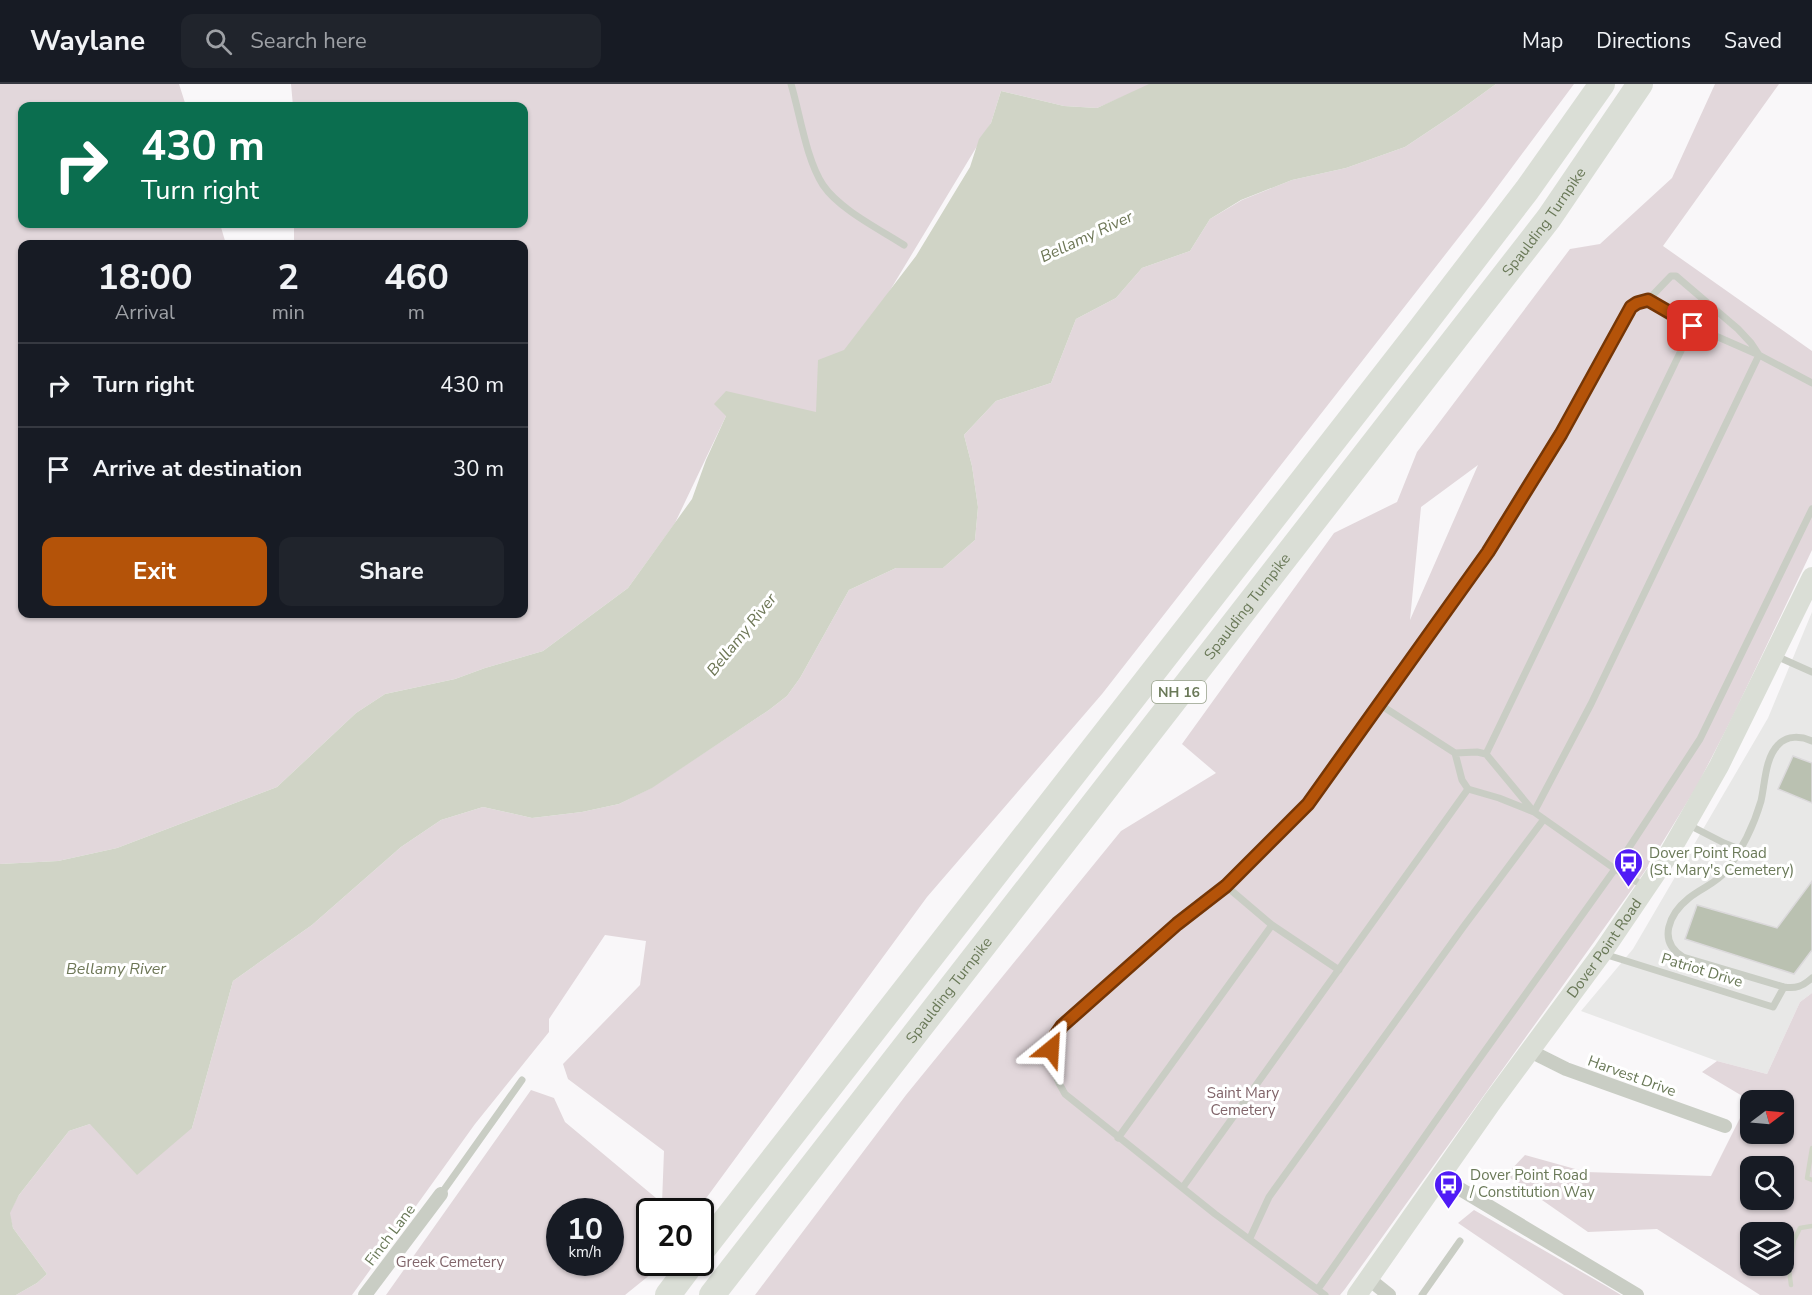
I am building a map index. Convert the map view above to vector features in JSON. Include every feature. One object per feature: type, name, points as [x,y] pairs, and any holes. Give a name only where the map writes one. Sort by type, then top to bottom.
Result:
[{"type":"highway","name":"NH 16","points":[[714,1234],[1419,331],[1527,190],[1602,84]]},
{"type":"highway","name":"Spaulding Turnpike","points":[[712,1295],[1549,218],[1640,84]]},
{"type":"highway","points":[[668,1295],[682,1276]]},
{"type":"main road","name":"Dover Point Road","points":[[1357,1295],[1647,888],[1687,824],[1719,766],[1812,577]]},
{"type":"street","name":"Harvest Drive","points":[[1530,1051],[1566,1070],[1725,1126]]},
{"type":"street","points":[[1440,1177],[1636,1295]]},
{"type":"street","name":"Finch Lane","points":[[365,1295],[441,1194]]},
{"type":"street","points":[[1369,1279],[1389,1295]]},
{"type":"lane","points":[[791,84],[811,155],[823,185],[843,205],[904,245]]},
{"type":"lane","points":[[1325,1295],[1215,1214],[1183,1186],[1065,1095],[1051,1066],[1051,1049],[1055,1036],[1081,1008],[1141,958],[1177,924],[1226,886],[1308,804],[1506,525],[1561,434],[1631,307],[1648,300],[1671,276],[1677,276],[1737,329],[1759,355]]},
{"type":"lane","points":[[1648,300],[1693,326],[1759,355],[1812,383]]},
{"type":"lane","points":[[1486,754],[1693,326]]},
{"type":"lane","points":[[1534,812],[1605,675],[1759,355]]},
{"type":"lane","points":[[1318,1289],[1615,869],[1700,740],[1812,509]]},
{"type":"lane","points":[[1774,655],[1812,672]]},
{"type":"lane","points":[[1380,704],[1455,753],[1486,754],[1534,812]]},
{"type":"lane","points":[[1812,741],[1803,737],[1794,737],[1778,744],[1772,753],[1752,826],[1739,849],[1725,872],[1717,880],[1688,898],[1679,908],[1671,920],[1667,933],[1674,952],[1683,957],[1784,987],[1794,988],[1804,985],[1812,978]]},
{"type":"lane","points":[[1455,753],[1462,780],[1468,789],[1534,812],[1615,869],[1647,888]]},
{"type":"lane","points":[[1183,1186],[1468,789]]},
{"type":"lane","points":[[1250,1238],[1269,1197],[1544,819]]},
{"type":"lane","points":[[1687,824],[1739,849]]},
{"type":"lane","points":[[1226,886],[1272,925],[1339,970]]},
{"type":"lane","points":[[1118,1137],[1272,925]]},
{"type":"lane","name":"Patriot Drive","points":[[1602,953],[1773,1007],[1784,987]]},
{"type":"lane","points":[[441,1194],[522,1080]]},
{"type":"lane","points":[[1422,1295],[1460,1241]]},
{"type":"shaded area","points":[[1812,612],[1812,993],[1800,1002],[1767,1074],[1717,1061],[1581,1011],[1633,949],[1768,718]]},
{"type":"green space","points":[[0,84],[179,84],[185,102],[18,102],[18,228],[221,228],[225,240],[18,240],[18,618],[528,618],[528,240],[294,240],[294,228],[528,228],[528,102],[293,102],[291,84],[1152,84],[1097,108],[1064,106],[1001,91],[991,123],[816,413],[726,416],[675,523],[628,588],[543,651],[455,679],[385,694],[356,713],[277,787],[117,848],[58,861],[0,864]]},
{"type":"green space","points":[[1496,84],[1574,84],[1484,205],[1102,694],[927,897],[706,1198],[662,1198],[664,1151],[568,1079],[563,1064],[640,985],[646,941],[605,935],[549,1019],[549,1032],[475,1124],[352,1295],[16,1295],[37,1283],[47,1274],[13,1228],[9,1213],[19,1195],[69,1131],[90,1124],[192,1128],[233,981],[312,925],[401,847],[441,820],[483,807],[532,818],[582,812],[619,804],[651,788],[769,710],[787,696],[800,678],[849,590],[896,568],[943,568],[975,540],[978,507],[972,466],[964,435],[996,401],[1051,383],[1076,319],[1116,298],[1142,268],[1190,251],[1210,219],[1242,200],[1292,180],[1346,168],[1405,147]]},
{"type":"green space","name":"Saint Mary Cemetery","points":[[1715,84],[1779,84],[1663,246],[1812,351],[1812,550],[1697,786],[1645,871],[1345,1289],[1340,1295],[755,1295],[906,1095],[1121,831],[1216,773],[1182,744],[1334,533],[1397,502],[1417,452],[1570,249],[1600,244],[1672,178]],"holes":[[[1478,465],[1410,620],[1421,507]]]},
{"type":"green space","points":[[1812,993],[1812,1295],[1760,1295],[1657,1229],[1588,1232],[1506,1175],[1525,1155],[1586,1172],[1711,1176],[1740,1118],[1740,1144],[1794,1144],[1794,1090],[1740,1090],[1740,1095],[1702,1072],[1717,1061],[1767,1074],[1800,1002]]},
{"type":"green space","name":"Greek Cemetery","points":[[531,1090],[554,1098],[565,1122],[656,1198],[636,1198],[636,1276],[649,1276],[625,1295],[386,1295]]},
{"type":"green space","points":[[1474,1210],[1621,1295],[1564,1295],[1458,1223]]},
{"type":"water","name":"Bellamy River","points":[[1149,84],[1496,84],[1405,147],[1346,168],[1292,180],[1241,200],[1210,219],[1190,251],[1142,268],[1116,298],[1076,319],[1051,383],[996,401],[964,435],[972,466],[978,507],[975,540],[943,568],[896,568],[849,590],[800,678],[787,696],[769,710],[652,788],[619,804],[582,812],[532,818],[483,807],[441,820],[401,847],[312,925],[233,981],[192,1128],[137,1175],[90,1124],[69,1131],[19,1195],[10,1213],[13,1228],[47,1274],[37,1283],[16,1295],[0,1295],[0,864],[58,861],[117,848],[277,787],[356,713],[385,694],[455,679],[543,651],[628,588],[692,499],[706,460],[726,416],[714,404],[726,391],[816,412],[818,360],[844,350],[916,256],[970,167],[979,139],[991,123],[1001,91],[1064,106],[1097,108]]},
{"type":"building","points":[[1793,756],[1812,763],[1812,803],[1778,789]]},
{"type":"building","points":[[1812,881],[1812,950],[1794,974],[1685,939],[1697,905],[1777,928]]},
{"type":"waterway","points":[[1812,1148],[1807,1178],[1812,1180]]},
{"type":"waterway","points":[[1791,1285],[1789,1270],[1794,1240],[1800,1228],[1812,1226]]},
{"type":"place","name":"Dover Point Road (St. Mary's Cemetery)","points":[[1628,888]]},
{"type":"place","name":"Dover Point Road / Constitution Way","points":[[1449,1210]]},
{"type":"route","points":[[1051,1049],[1055,1036],[1062,1026],[1177,924],[1226,886],[1308,804],[1488,552],[1561,434],[1631,307],[1648,300],[1693,326]]}]
